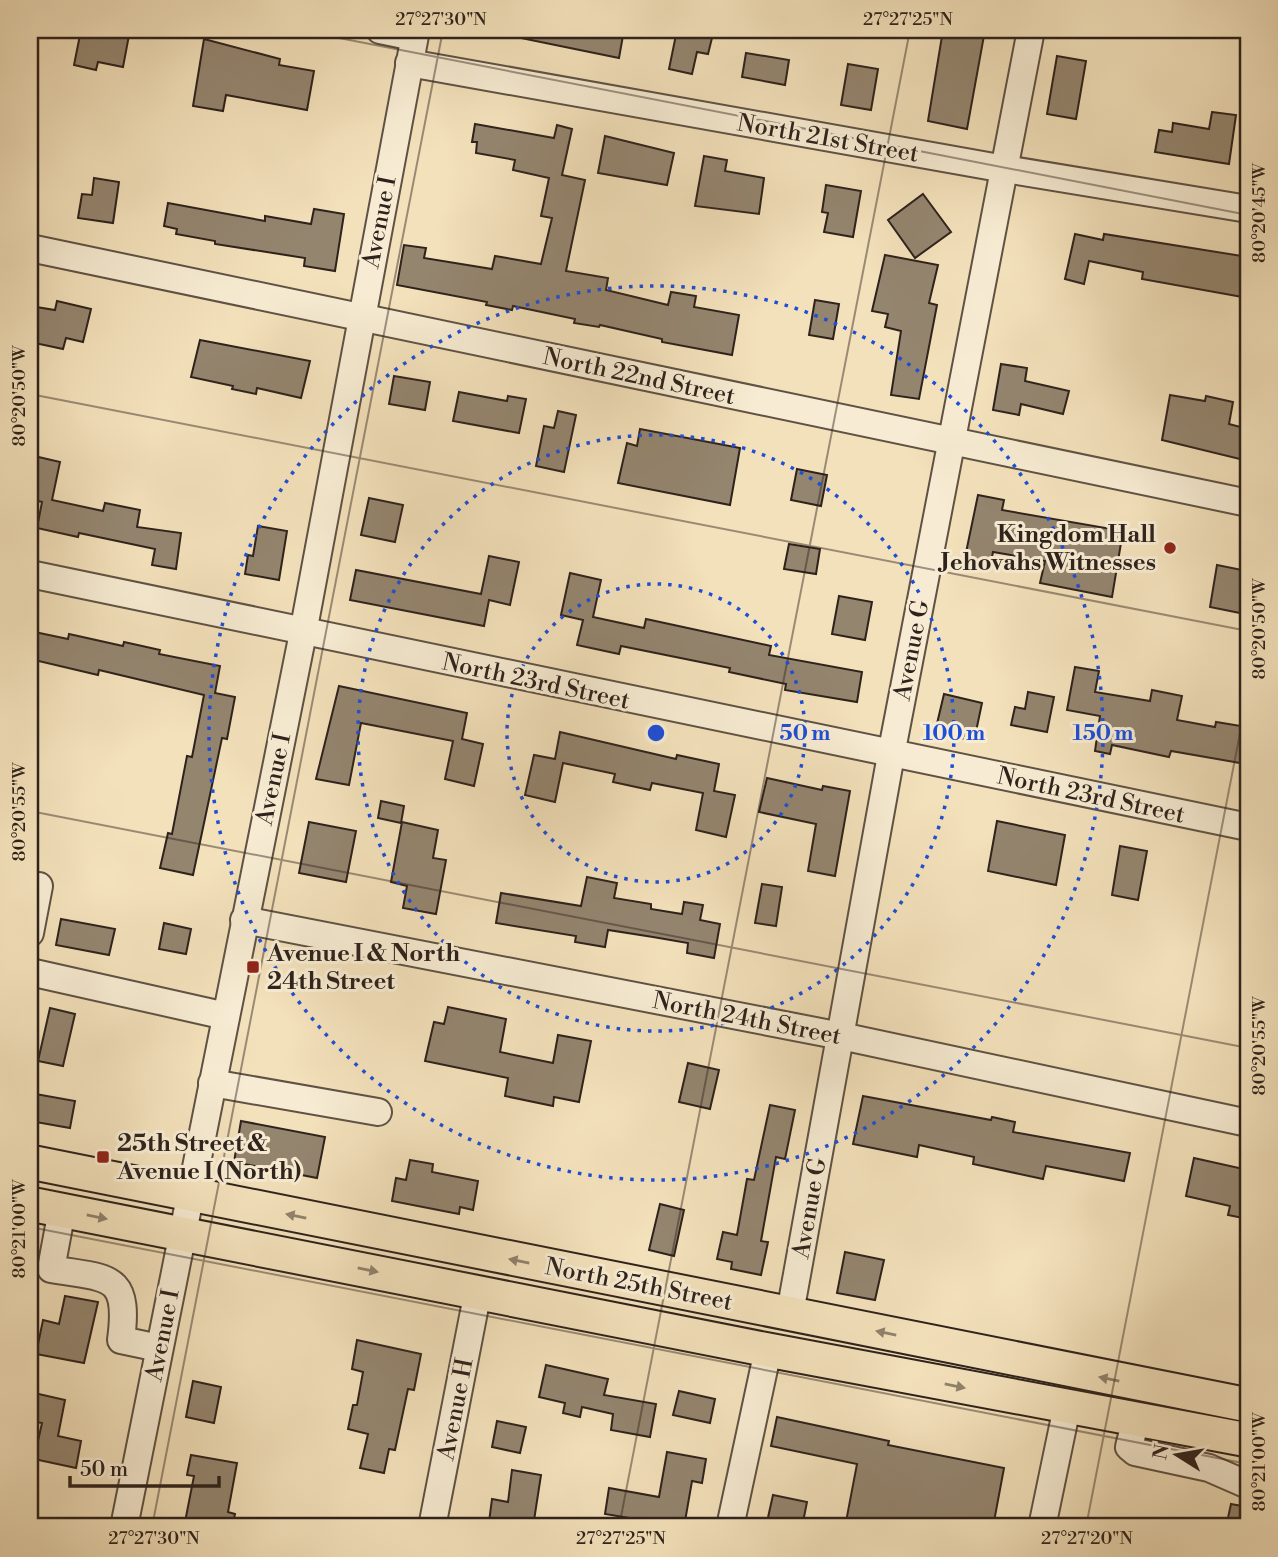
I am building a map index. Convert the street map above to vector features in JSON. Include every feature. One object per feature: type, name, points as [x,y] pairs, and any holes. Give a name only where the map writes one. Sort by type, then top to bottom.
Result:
[{"type":"main road","name":"North 25th Street","points":[[30,1162],[1248,1405]]},
{"type":"main road","name":"North 25th Street","points":[[30,1204],[768,1350],[1248,1440]]},
{"type":"main road","points":[[538,1304],[566,1298],[750,1333],[773,1331],[790,1313]]},
{"type":"main road","points":[[1067,1407],[1081,1399],[1099,1400],[1248,1426]]},
{"type":"street","points":[[380,30],[415,34]]},
{"type":"street","name":"Avenue G","points":[[790,1313],[891,755],[1031,30]]},
{"type":"street","name":"Avenue I","points":[[124,1527],[303,633],[415,34]]},
{"type":"street","name":"North 21st Street","points":[[409,63],[1005,169],[1248,209]]},
{"type":"street","name":"North 22nd Street","points":[[30,248],[1248,503]]},
{"type":"street","name":"North 23rd Street","points":[[30,574],[303,633],[1248,827]]},
{"type":"street","points":[[30,933],[39,886]]},
{"type":"street","name":"North 24th Street","points":[[244,920],[841,1036],[1248,1123]]},
{"type":"street","points":[[30,972],[226,1016]]},
{"type":"street","points":[[212,1083],[378,1112]]},
{"type":"street","points":[[62,1210],[51,1269],[109,1279],[117,1287],[125,1310],[121,1340],[159,1348]]},
{"type":"street","name":"Avenue H","points":[[432,1527],[478,1291]]},
{"type":"street","points":[[730,1527],[768,1350]]},
{"type":"street","points":[[1042,1527],[1067,1407]]},
{"type":"street","points":[[1136,1419],[1129,1447],[1135,1452],[1209,1468],[1248,1485]]},
{"type":"building","points":[[81,30],[109,35],[110,30],[130,30],[123,67],[98,62],[96,70],[74,65]]},
{"type":"building","points":[[517,30],[624,30],[619,58],[516,37]]},
{"type":"building","points":[[677,30],[703,30],[702,37],[712,38],[708,54],[697,52],[692,74],[669,69]]},
{"type":"building","points":[[943,30],[985,30],[967,129],[928,121]]},
{"type":"building","points":[[204,39],[280,59],[279,65],[314,71],[307,110],[226,95],[223,111],[193,106]]},
{"type":"building","points":[[746,53],[789,60],[785,85],[742,77]]},
{"type":"building","points":[[1057,56],[1086,61],[1076,119],[1047,114]]},
{"type":"building","points":[[848,64],[878,69],[871,110],[841,105]]},
{"type":"building","points":[[1212,112],[1236,115],[1229,164],[1155,152],[1159,130],[1172,132],[1173,123],[1209,129]]},
{"type":"building","points":[[475,124],[554,138],[557,125],[572,129],[562,175],[585,180],[566,271],[608,278],[606,290],[668,305],[671,292],[696,296],[694,307],[739,315],[732,355],[662,342],[662,339],[600,325],[574,323],[575,319],[513,306],[512,310],[486,305],[487,302],[397,285],[404,245],[426,248],[424,258],[492,269],[495,256],[541,264],[552,218],[541,216],[549,178],[513,170],[515,160],[476,153],[477,142],[472,142]]},
{"type":"building","points":[[605,136],[674,153],[667,185],[598,173]]},
{"type":"building","points":[[704,156],[727,160],[725,171],[764,178],[759,214],[695,206]]},
{"type":"building","points":[[94,178],[119,182],[113,223],[78,218],[82,194],[92,195]]},
{"type":"building","points":[[826,185],[861,191],[853,237],[824,232],[828,213],[822,212]]},
{"type":"building","points":[[923,194],[951,232],[915,258],[888,220]]},
{"type":"building","points":[[168,203],[265,221],[265,216],[311,224],[314,209],[344,214],[335,271],[304,266],[305,258],[215,244],[215,241],[176,234],[177,229],[164,226]]},
{"type":"building","points":[[1075,234],[1103,240],[1104,234],[1248,257],[1248,298],[1142,279],[1143,272],[1089,261],[1084,284],[1065,279]]},
{"type":"building","points":[[885,255],[938,265],[929,303],[937,305],[919,399],[891,395],[901,331],[885,327],[888,314],[872,311]]},
{"type":"building","points":[[815,300],[839,304],[833,339],[809,335]]},
{"type":"building","points":[[57,301],[91,309],[83,342],[66,338],[63,349],[30,342],[30,306],[55,310]]},
{"type":"building","points":[[200,340],[310,361],[301,398],[257,388],[256,394],[191,377]]},
{"type":"building","points":[[1001,364],[1027,368],[1025,381],[1069,391],[1063,414],[1021,404],[1019,415],[993,410]]},
{"type":"building","points":[[394,376],[430,382],[425,410],[389,404]]},
{"type":"building","points":[[459,392],[507,401],[508,396],[526,399],[519,433],[453,421]]},
{"type":"building","points":[[1170,395],[1205,401],[1206,396],[1233,402],[1229,424],[1248,429],[1248,461],[1162,440]]},
{"type":"building","points":[[558,411],[576,415],[564,472],[536,466],[544,426],[554,428]]},
{"type":"building","points":[[640,429],[740,448],[730,505],[618,483],[627,443],[637,446]]},
{"type":"building","points":[[30,455],[60,462],[52,500],[103,511],[105,503],[140,510],[137,527],[181,533],[176,569],[152,565],[155,549],[79,533],[78,537],[37,528],[42,502],[30,499]]},
{"type":"building","points":[[797,469],[827,475],[821,506],[791,500]]},
{"type":"building","points":[[978,495],[1004,500],[1002,510],[1123,531],[1112,597],[1040,583],[1045,561],[993,552],[990,567],[964,562]]},
{"type":"building","points":[[369,498],[403,505],[395,542],[361,535]]},
{"type":"building","points":[[258,526],[287,531],[279,580],[245,574],[248,555],[253,556]]},
{"type":"building","points":[[789,544],[820,549],[816,574],[784,569]]},
{"type":"building","points":[[489,556],[519,562],[510,605],[489,600],[484,626],[350,600],[356,570],[481,594]]},
{"type":"building","points":[[1217,565],[1247,571],[1240,613],[1210,607]]},
{"type":"building","points":[[570,573],[601,580],[593,617],[644,628],[646,619],[771,646],[769,655],[862,672],[857,702],[785,690],[786,684],[729,672],[730,668],[621,646],[619,654],[577,645],[583,620],[561,615]]},
{"type":"building","points":[[839,596],[872,602],[865,640],[832,634]]},
{"type":"building","points":[[30,631],[68,639],[69,634],[123,646],[124,642],[160,650],[159,654],[220,666],[215,693],[235,697],[227,739],[222,738],[193,875],[160,868],[168,833],[172,834],[187,756],[192,757],[204,695],[99,670],[98,675],[30,659]]},
{"type":"building","points":[[1075,667],[1099,671],[1095,692],[1150,701],[1152,690],[1182,696],[1177,720],[1215,727],[1216,722],[1247,727],[1240,763],[1171,751],[1169,757],[1112,745],[1110,754],[1095,751],[1100,716],[1067,710]]},
{"type":"building","points":[[339,686],[467,713],[462,739],[483,744],[474,786],[445,779],[453,741],[361,723],[349,785],[316,779]]},
{"type":"building","points":[[1028,692],[1054,697],[1047,732],[1011,725],[1015,707],[1025,709]]},
{"type":"building","points":[[944,694],[982,703],[974,741],[935,732]]},
{"type":"building","points":[[560,732],[676,759],[677,755],[719,764],[714,791],[735,795],[726,837],[696,830],[703,793],[652,783],[650,790],[613,782],[615,774],[563,763],[555,802],[525,795],[534,755],[555,759]]},
{"type":"building","points":[[767,778],[822,790],[823,786],[850,791],[835,876],[808,871],[816,824],[759,812]]},
{"type":"building","points":[[381,801],[404,806],[401,823],[378,818]]},
{"type":"building","points":[[997,821],[1065,835],[1056,885],[988,871]]},
{"type":"building","points":[[309,822],[356,831],[346,882],[299,873]]},
{"type":"building","points":[[402,822],[438,830],[433,858],[446,860],[436,914],[403,908],[407,886],[391,882]]},
{"type":"building","points":[[1120,846],[1147,851],[1138,900],[1112,895]]},
{"type":"building","points":[[587,877],[617,883],[614,898],[651,904],[651,909],[682,914],[684,902],[703,905],[700,920],[720,924],[714,958],[687,953],[688,943],[653,937],[608,930],[605,947],[575,942],[576,936],[496,923],[501,893],[581,906]]},
{"type":"building","points":[[762,884],[782,887],[776,926],[755,923]]},
{"type":"building","points":[[61,919],[115,929],[109,955],[56,945]]},
{"type":"building","points":[[164,923],[191,929],[186,954],[159,949]]},
{"type":"building","points":[[448,1007],[506,1019],[500,1052],[553,1063],[558,1035],[591,1041],[579,1102],[554,1097],[553,1106],[505,1096],[508,1078],[425,1061],[434,1022],[444,1024]]},
{"type":"building","points":[[50,1008],[75,1014],[63,1066],[38,1061]]},
{"type":"building","points":[[688,1063],[719,1070],[710,1109],[679,1102]]},
{"type":"building","points":[[30,1093],[75,1101],[70,1128],[30,1121]]},
{"type":"building","points":[[863,1096],[991,1120],[992,1117],[1015,1122],[1013,1132],[1130,1153],[1124,1181],[1046,1166],[1043,1179],[973,1164],[974,1157],[919,1145],[917,1157],[853,1144]]},
{"type":"building","points":[[770,1105],[795,1110],[785,1159],[776,1157],[761,1241],[768,1242],[761,1275],[731,1269],[732,1262],[717,1259],[723,1232],[737,1235],[747,1179],[754,1180]]},
{"type":"building","points":[[241,1121],[325,1137],[317,1178],[234,1162]]},
{"type":"building","points":[[1194,1158],[1248,1170],[1248,1219],[1228,1215],[1230,1206],[1186,1196]]},
{"type":"building","points":[[410,1160],[433,1164],[432,1172],[478,1181],[473,1210],[460,1207],[459,1214],[392,1201],[396,1178],[406,1180]]},
{"type":"building","points":[[660,1204],[684,1210],[674,1256],[649,1250]]},
{"type":"building","points":[[845,1252],[884,1260],[875,1300],[837,1293]]},
{"type":"building","points":[[65,1296],[98,1302],[84,1363],[36,1354],[43,1320],[59,1324]]},
{"type":"building","points":[[357,1340],[421,1354],[414,1390],[408,1389],[395,1450],[389,1449],[384,1473],[360,1468],[368,1434],[348,1429],[353,1405],[357,1405],[363,1372],[352,1369]]},
{"type":"building","points":[[546,1365],[608,1379],[604,1395],[656,1404],[650,1437],[611,1430],[613,1414],[582,1407],[580,1417],[563,1413],[565,1403],[539,1397]]},
{"type":"building","points":[[193,1381],[221,1387],[214,1423],[186,1417]]},
{"type":"building","points":[[679,1391],[715,1399],[710,1423],[673,1415]]},
{"type":"building","points":[[30,1392],[65,1400],[58,1436],[81,1441],[76,1468],[34,1459],[42,1423],[30,1421]]},
{"type":"building","points":[[777,1417],[889,1441],[888,1445],[1004,1468],[993,1527],[909,1527],[876,1521],[875,1527],[845,1527],[857,1464],[771,1446]]},
{"type":"building","points":[[497,1421],[526,1427],[520,1453],[492,1447]]},
{"type":"building","points":[[667,1452],[706,1459],[702,1483],[692,1481],[684,1527],[605,1514],[609,1488],[659,1497]]},
{"type":"building","points":[[191,1455],[237,1463],[228,1512],[235,1514],[232,1527],[184,1527],[194,1476],[187,1475]]},
{"type":"building","points":[[512,1470],[541,1475],[533,1527],[489,1522],[492,1499],[508,1502]]},
{"type":"building","points":[[773,1495],[807,1502],[802,1527],[767,1522]]},
{"type":"building","points":[[1231,1504],[1248,1507],[1248,1527],[1226,1527]]},
{"type":"place","name":"Kingdom Hall Jehovahs Witnesses","points":[[1170,548]]},
{"type":"place","name":"Avenue I & North 24th Street","points":[[253,967]]},
{"type":"place","name":"25th Street & Avenue I (North)","points":[[103,1157]]}]
